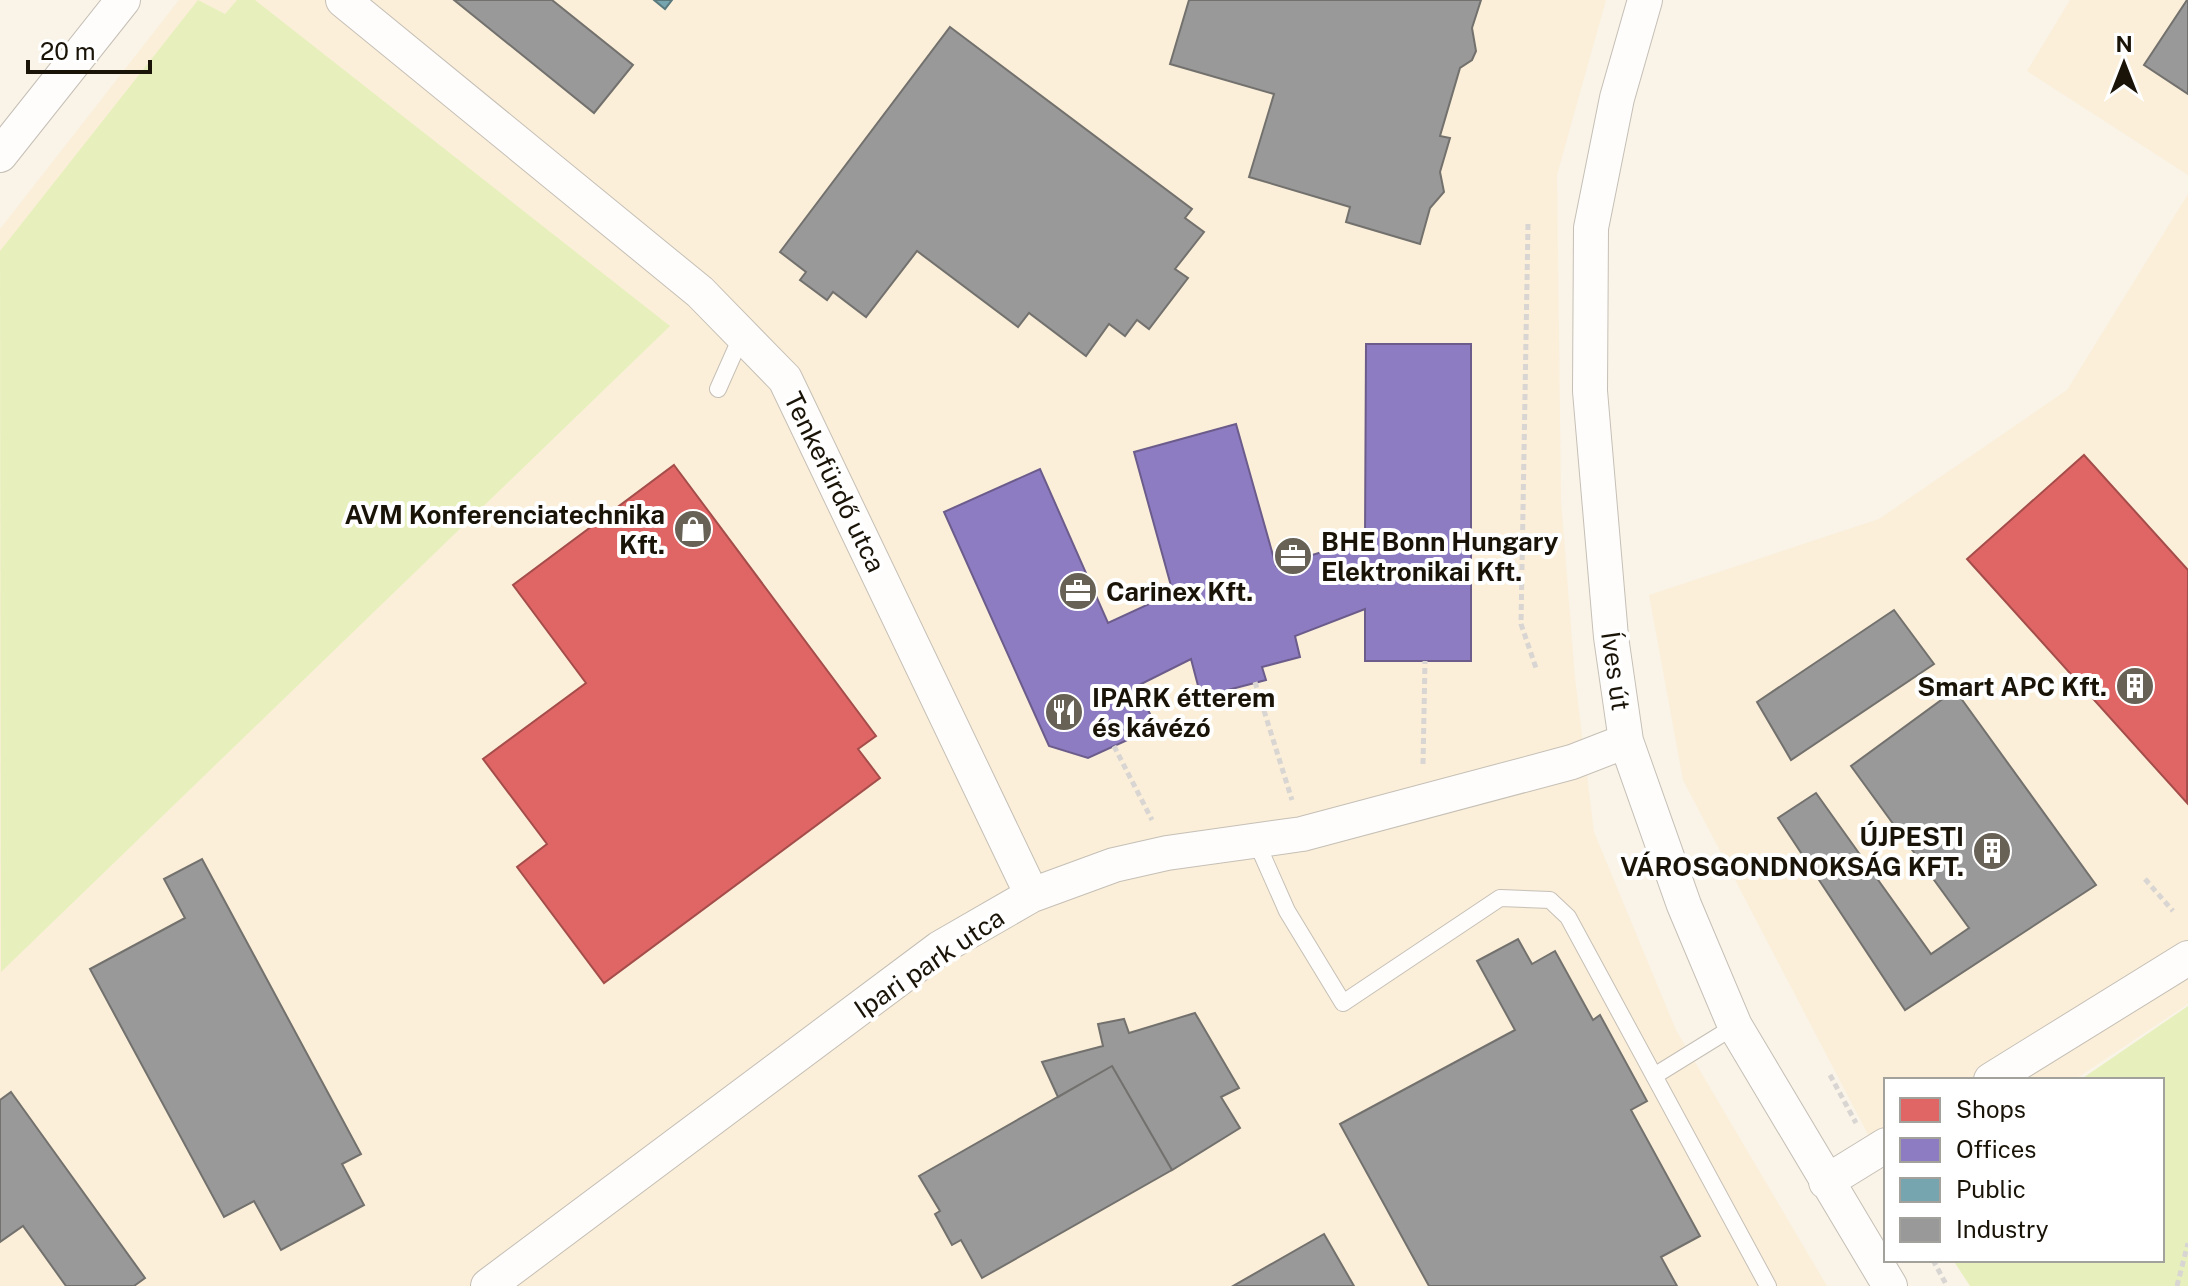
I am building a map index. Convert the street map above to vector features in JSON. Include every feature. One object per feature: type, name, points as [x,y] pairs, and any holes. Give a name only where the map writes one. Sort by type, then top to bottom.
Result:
[{"type":"street","points":[[0,155],[123,0]]},
{"type":"street","name":"Tenkefürdő utca","points":[[343,0],[700,292],[785,379],[1032,895]]},
{"type":"street","name":"Íves út","points":[[1645,0],[1617,98],[1591,228],[1590,391],[1611,637],[1626,741],[1684,905],[1735,1026],[1890,1286]]},
{"type":"street","name":"Ipari park utca","points":[[488,1286],[940,948],[1032,895],[1114,865],[1167,853],[1302,834],[1572,762],[1626,741]]},
{"type":"street","points":[[1994,1078],[2188,958]]},
{"type":"street","points":[[1826,1182],[1884,1146]]},
{"type":"lane","points":[[718,389],[742,335]]},
{"type":"lane","points":[[1256,841],[1287,911],[1343,1003],[1500,898],[1550,900],[1568,917],[1768,1286]]},
{"type":"lane","points":[[1654,1076],[1735,1026]]},
{"type":"path","points":[[1528,224],[1521,624],[1537,671]]},
{"type":"path","points":[[1422,801],[1425,661]]},
{"type":"path","points":[[1255,682],[1302,834]]},
{"type":"path","points":[[1114,746],[1121,754],[1167,853]]},
{"type":"path","points":[[2145,879],[2173,911]]},
{"type":"path","points":[[2177,1286],[2188,1243]]},
{"type":"path","points":[[1934,1262],[1947,1286]]},
{"type":"shaded area","points":[[179,0],[1606,0],[1557,175],[1561,500],[1575,678],[1594,832],[1676,1030],[1827,1286],[0,1286],[0,229]]},
{"type":"shaded area","points":[[2070,0],[2188,0],[2188,175],[2027,71]]},
{"type":"shaded area","points":[[2188,194],[2188,1004],[2077,1078],[1884,1078],[1884,1165],[1683,780],[1649,595],[1879,519],[2067,390]]},
{"type":"green space","points":[[198,0],[225,14],[237,0],[255,0],[670,326],[1,972],[0,251]]},
{"type":"green space","points":[[2188,1006],[2188,1286],[1970,1286],[1954,1262],[2164,1262],[2164,1078],[2083,1078]]},
{"type":"building: Shops","name":"Smart APC Kft.","points":[[2084,455],[2188,570],[2187,803],[1967,559]]},
{"type":"building: Shops","points":[[674,465],[876,736],[858,749],[880,778],[604,983],[517,867],[547,844],[483,759],[586,683],[513,585]]},
{"type":"building: Offices","points":[[1366,344],[1471,344],[1471,661],[1365,661],[1365,609],[1295,636],[1300,657],[1262,667],[1266,680],[1201,697],[1191,659],[1137,686],[1156,727],[1088,758],[1049,746],[944,512],[1040,469],[1108,623],[1173,593],[1134,452],[1236,424],[1276,566],[1365,539]]},
{"type":"building: Public","points":[[654,0],[672,0],[665,9]]},
{"type":"building: Industry","points":[[454,0],[552,0],[633,65],[594,113]]},
{"type":"building: Industry","points":[[1189,0],[1481,0],[1472,28],[1476,51],[1472,60],[1460,68],[1440,136],[1450,138],[1440,172],[1444,192],[1430,208],[1420,244],[1346,222],[1350,207],[1249,177],[1274,94],[1170,64]]},
{"type":"building: Industry","points":[[2188,0],[2188,94],[2144,65]]},
{"type":"building: Industry","points":[[950,27],[1192,209],[1185,218],[1204,232],[1175,269],[1188,278],[1149,329],[1137,320],[1125,336],[1109,324],[1086,356],[1029,313],[1018,327],[917,251],[866,317],[833,292],[827,300],[800,280],[806,272],[780,252]]},
{"type":"building: Industry","points":[[1894,610],[1934,664],[1791,760],[1757,702]]},
{"type":"building: Industry","name":"ÚJPESTI VÁROSGONDNOKSÁG KFT.","points":[[1955,690],[2096,885],[1905,1010],[1778,818],[1816,793],[1931,954],[1969,928],[1851,766]]},
{"type":"building: Industry","points":[[202,859],[361,1154],[342,1164],[364,1205],[281,1250],[254,1201],[224,1217],[90,969],[185,918],[164,879]]},
{"type":"building: Industry","points":[[1518,939],[1532,964],[1555,951],[1593,1020],[1600,1015],[1647,1101],[1631,1110],[1700,1236],[1661,1257],[1677,1286],[1429,1286],[1340,1124],[1515,1030],[1477,961]]},
{"type":"building: Industry","points":[[1195,1013],[1239,1088],[1221,1097],[1240,1128],[1172,1170],[1112,1066],[1058,1097],[1042,1062],[1103,1046],[1098,1024],[1124,1019],[1129,1033]]},
{"type":"building: Industry","points":[[1112,1066],[1172,1170],[982,1278],[961,1240],[952,1245],[935,1214],[940,1211],[919,1176]]},
{"type":"building: Industry","points":[[11,1092],[145,1278],[134,1286],[66,1286],[23,1226],[0,1242],[0,1100]]},
{"type":"building: Industry","points":[[1324,1234],[1354,1286],[1233,1286]]},
{"type":"place","name":"AVM Konferenciatechnika Kft.","points":[[693,529]]},
{"type":"place","name":"BHE Bonn Hungary Elektronikai Kft.","points":[[1293,556]]},
{"type":"place","name":"Carinex Kft.","points":[[1078,591]]},
{"type":"place","name":"Smart APC Kft.","points":[[2135,686]]},
{"type":"place","name":"IPARK étterem és kávézó","points":[[1064,712]]},
{"type":"place","name":"ÚJPESTI VÁROSGONDNOKSÁG KFT.","points":[[1992,851]]}]
